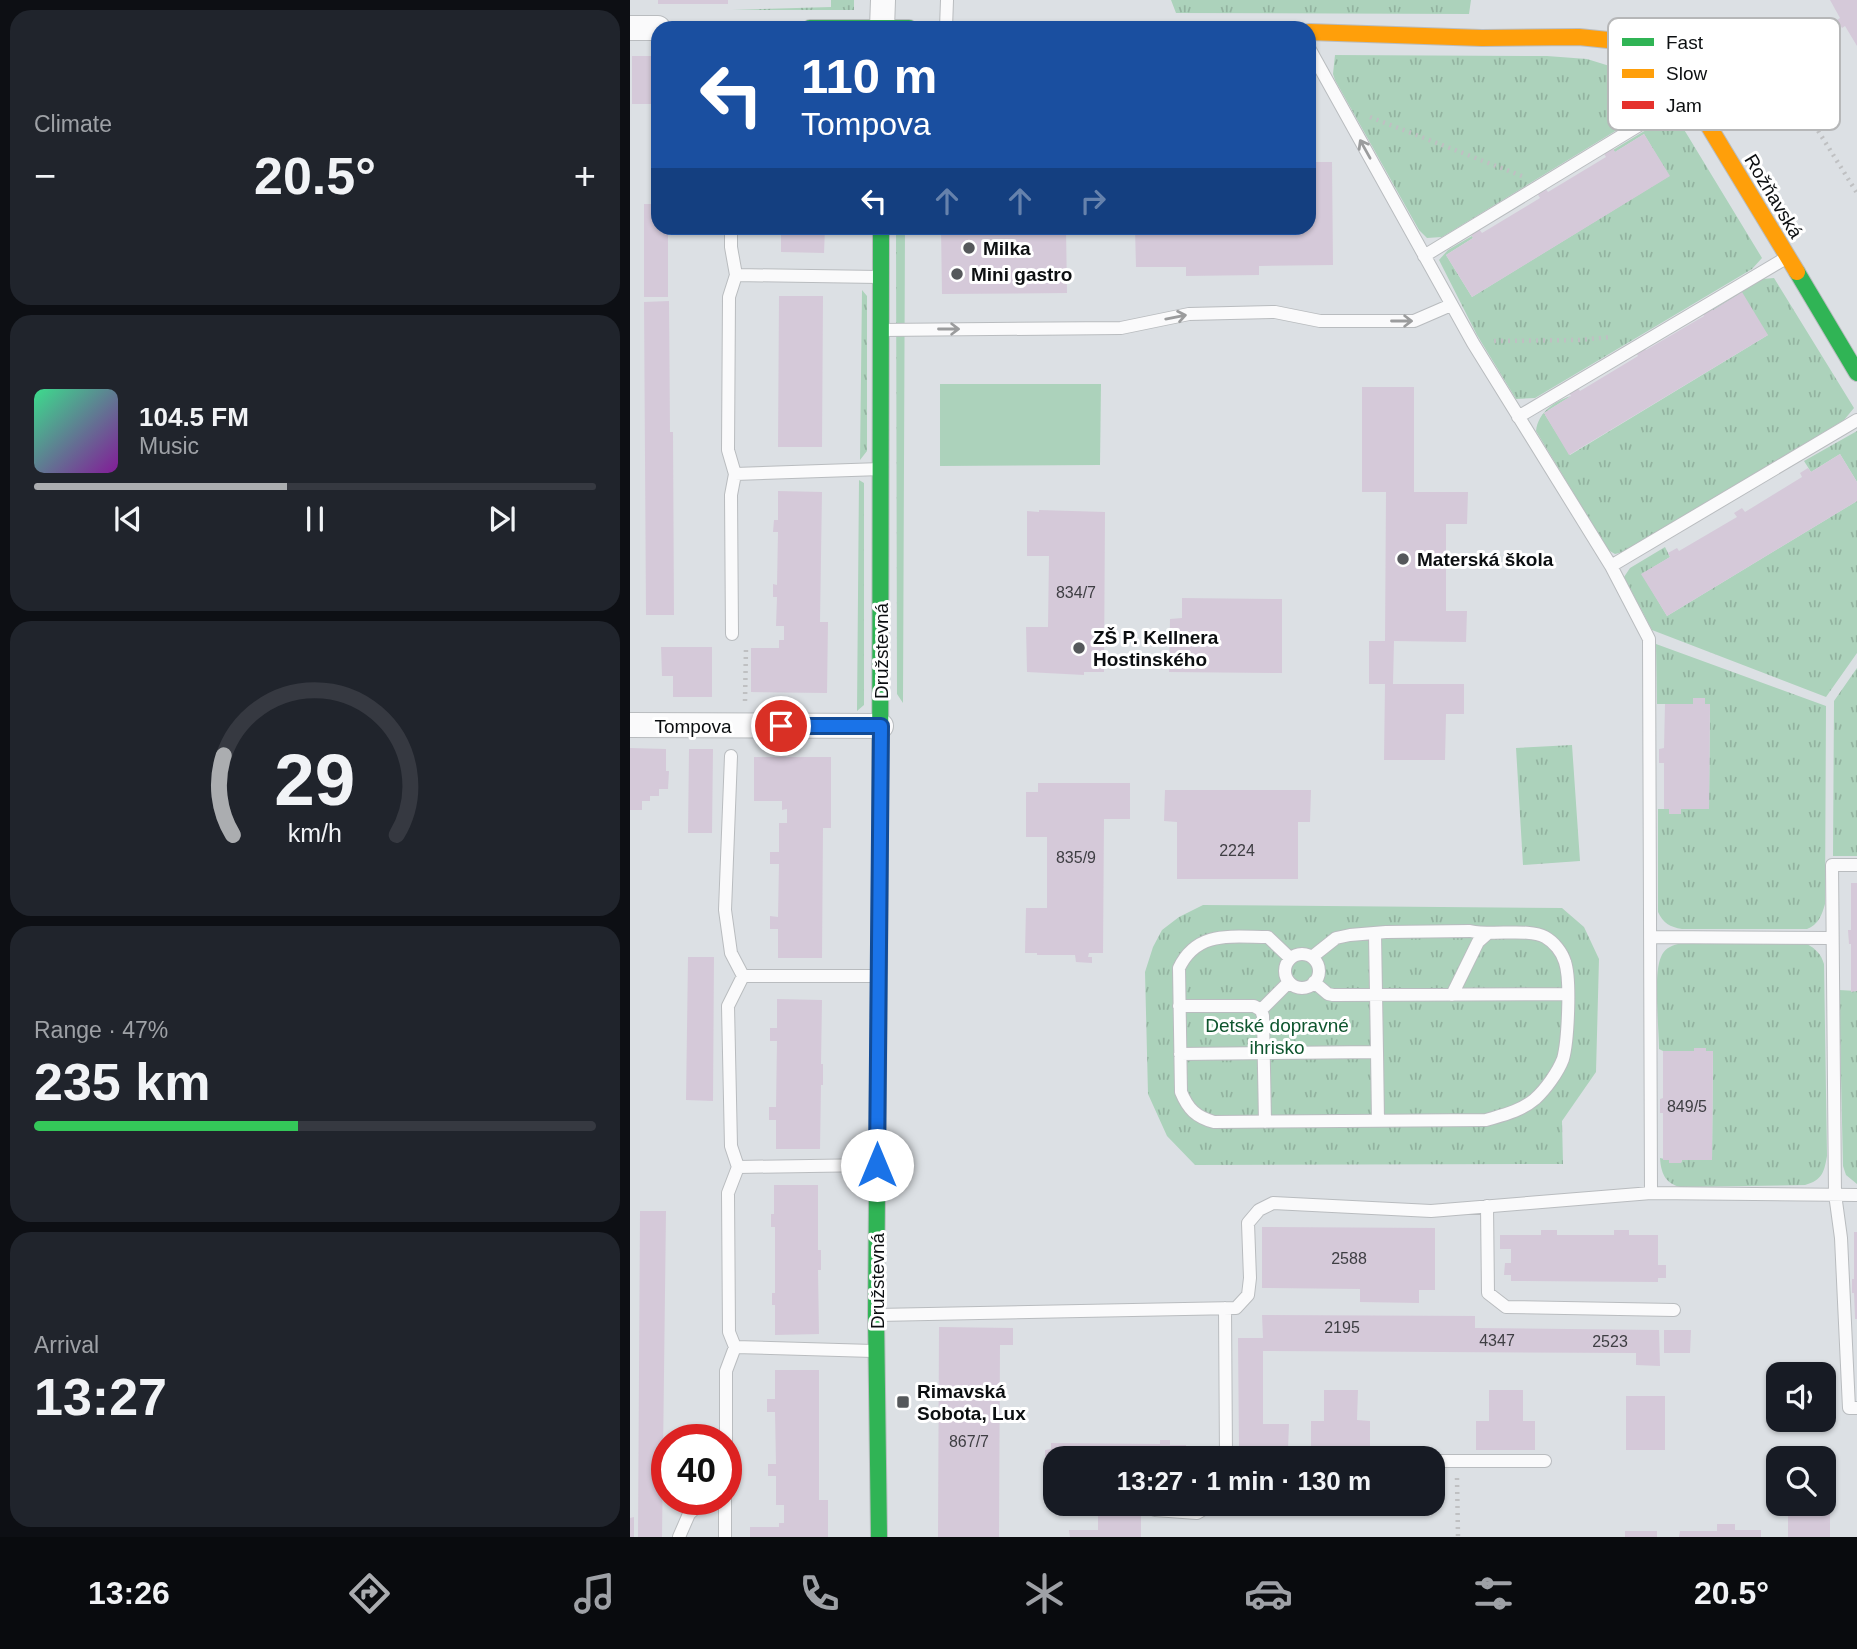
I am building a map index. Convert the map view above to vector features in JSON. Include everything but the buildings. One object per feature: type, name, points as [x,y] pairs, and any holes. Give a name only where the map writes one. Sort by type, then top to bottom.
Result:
[{"type":"street","points":[[882,21],[883,0]]},
{"type":"street","points":[[630,28],[651,28]]},
{"type":"street","name":"Rožňavská","points":[[1316,32],[1608,40]]},
{"type":"street","name":"Rožňavská","points":[[1710,130],[1857,373]]},
{"type":"street","name":"Družstevná","points":[[879,1537],[876,1315],[881,726],[881,235]]},
{"type":"street","name":"Tompova","points":[[630,725],[881,726]]},
{"type":"lane","points":[[946,21],[947,0]]},
{"type":"lane","points":[[1316,60],[1473,344],[1611,566],[1649,639],[1651,1193]]},
{"type":"lane","points":[[1424,256],[1631,130]]},
{"type":"lane","points":[[731,235],[736,275],[729,297],[728,450],[735,474],[731,495],[732,634]]},
{"type":"lane","points":[[1518,417],[1786,258]]},
{"type":"lane","points":[[736,275],[881,277]]},
{"type":"lane","points":[[881,330],[1121,328],[1189,314],[1275,312],[1320,321],[1414,321],[1451,305]]},
{"type":"lane","points":[[1611,566],[1857,420]]},
{"type":"lane","points":[[735,474],[881,469]]},
{"type":"lane","points":[[731,756],[725,910],[731,953],[743,976]]},
{"type":"lane","points":[[1857,865],[1832,865],[1831,938],[1835,1194],[1841,1238],[1849,1408],[1857,1408]]},
{"type":"lane","points":[[1290,958],[1268,937],[1208,940],[1189,951],[1179,968],[1181,1092],[1194,1114],[1214,1122],[1486,1120],[1512,1113],[1535,1099],[1562,1062],[1566,1045],[1565,962],[1559,948],[1545,937],[1535,934],[1487,934],[1470,931],[1350,935],[1336,938],[1312,957]]},
{"type":"lane","points":[[1376,934],[1378,1121]]},
{"type":"lane","points":[[1452,995],[1478,942],[1487,934]]},
{"type":"lane","points":[[1650,937],[1831,938]]},
{"type":"lane","points":[[1305,953],[1312,957],[1319,970],[1314,982],[1299,988],[1289,982],[1284,971],[1290,958],[1305,953]]},
{"type":"lane","points":[[743,976],[879,976]]},
{"type":"lane","points":[[726,1424],[726,1371],[735,1347],[729,1332],[728,1194],[738,1167],[731,1146],[728,1006],[743,976]]},
{"type":"lane","points":[[1261,1010],[1289,982]]},
{"type":"lane","points":[[1314,982],[1328,994],[1334,995],[1567,994]]},
{"type":"lane","points":[[1179,1006],[1254,1006],[1261,1010],[1265,1122]]},
{"type":"lane","points":[[1180,1054],[1377,1052]]},
{"type":"lane","points":[[738,1167],[877,1165]]},
{"type":"lane","points":[[876,1315],[1236,1308],[1248,1295],[1248,1223],[1259,1210],[1273,1203],[1431,1211],[1651,1193],[1857,1195]]},
{"type":"lane","points":[[1487,1206],[1488,1293],[1506,1307],[1674,1310]]},
{"type":"lane","points":[[1225,1308],[1227,1446]]},
{"type":"lane","points":[[735,1347],[877,1351]]},
{"type":"lane","points":[[1445,1461],[1545,1461]]},
{"type":"lane","points":[[680,1537],[689,1515]]},
{"type":"lane","points":[[725,1515],[725,1537]]},
{"type":"path","points":[[1346,114],[1358,112],[1532,180],[1537,187]]},
{"type":"path","points":[[1818,130],[1857,193]]},
{"type":"path","points":[[1473,344],[1488,341],[1579,340],[1624,336],[1633,349]]},
{"type":"path","points":[[732,634],[747,649],[744,709]]},
{"type":"path","points":[[1457,1461],[1458,1537]]},
{"type":"green space","points":[[831,0],[854,0],[854,10],[732,10],[831,7]]},
{"type":"green space","points":[[1171,0],[1471,0],[1469,14],[1176,13]]},
{"type":"green space","points":[[1335,55],[1547,56],[1587,59],[1608,66],[1608,130],[1617,130],[1442,237],[1427,238],[1419,230],[1333,74]]},
{"type":"green space","points":[[1646,130],[1684,130],[1762,258],[1752,269],[1535,398],[1516,399],[1477,335],[1439,260],[1448,250],[1472,236],[1473,238],[1446,255],[1472,297],[1669,176],[1644,134],[1615,152],[1613,150]]},
{"type":"green space","points":[[896,235],[905,235],[903,703],[897,694]]},
{"type":"green space","points":[[1774,278],[1854,408],[1844,420],[1623,552],[1615,554],[1608,550],[1536,431],[1537,424],[1544,413],[1570,455],[1768,335],[1712,310],[1762,279]]},
{"type":"green space","points":[[862,290],[867,296],[867,451],[860,460]]},
{"type":"green space","points":[[940,384],[1101,384],[1100,465],[940,466]]},
{"type":"green space","points":[[1571,396],[1544,413],[1553,404]]},
{"type":"green space","points":[[1857,431],[1857,482],[1840,454],[1811,472],[1804,461]]},
{"type":"green space","points":[[859,480],[864,483],[864,705],[857,711]]},
{"type":"green space","points":[[1857,501],[1857,653],[1826,697],[1652,630],[1624,577],[1630,568],[1665,547],[1670,557],[1642,574],[1667,616]]},
{"type":"green space","points":[[1656,644],[1826,706],[1825,904],[1819,919],[1811,927],[1682,929],[1667,924],[1660,916],[1658,809],[1669,809],[1670,814],[1681,814],[1681,809],[1709,809],[1710,705],[1705,704],[1705,698],[1693,698],[1693,704],[1657,704]]},
{"type":"green space","points":[[1857,668],[1857,856],[1833,856],[1834,701]]},
{"type":"green space","points":[[1572,745],[1580,861],[1523,865],[1516,748]]},
{"type":"green space","name":"Detské dopravné ihrisko","points":[[1203,905],[1562,908],[1584,927],[1599,959],[1596,1072],[1562,1121],[1563,1164],[1195,1165],[1167,1136],[1148,1094],[1145,972],[1162,930],[1179,917]]},
{"type":"green space","points":[[1678,944],[1807,944],[1821,957],[1824,964],[1827,1156],[1823,1171],[1815,1181],[1805,1185],[1680,1187],[1665,1177],[1660,1158],[1669,1160],[1670,1163],[1681,1163],[1682,1160],[1712,1160],[1713,1052],[1706,1051],[1706,1048],[1694,1051],[1659,1049],[1659,965],[1662,954]]},
{"type":"green space","points":[[1839,990],[1857,991],[1857,1184],[1846,1175],[1843,1166]]},
{"type":"traffic: fast","points":[[880,871],[881,235]]},
{"type":"traffic: fast","points":[[1797,272],[1857,373]]},
{"type":"traffic: fast","points":[[877,1189],[879,1537]]},
{"type":"traffic: slow","points":[[1316,32],[1482,38],[1579,37],[1608,40]]},
{"type":"traffic: slow","points":[[1711,130],[1797,272]]},
{"type":"traffic: jam","points":[[877,1189],[880,871]]},
{"type":"place","name":"Milka","points":[[969,248]]},
{"type":"place","name":"Mini gastro","points":[[957,274]]},
{"type":"place","name":"Materská škola","points":[[1403,559]]},
{"type":"place","name":"ZŠ P. Kellnera Hostinského","points":[[1079,648]]},
{"type":"place","name":"Rimavská Sobota, Lux","points":[[903,1402]]},
{"type":"route","points":[[781,726],[881,726],[877,1165]]}]
